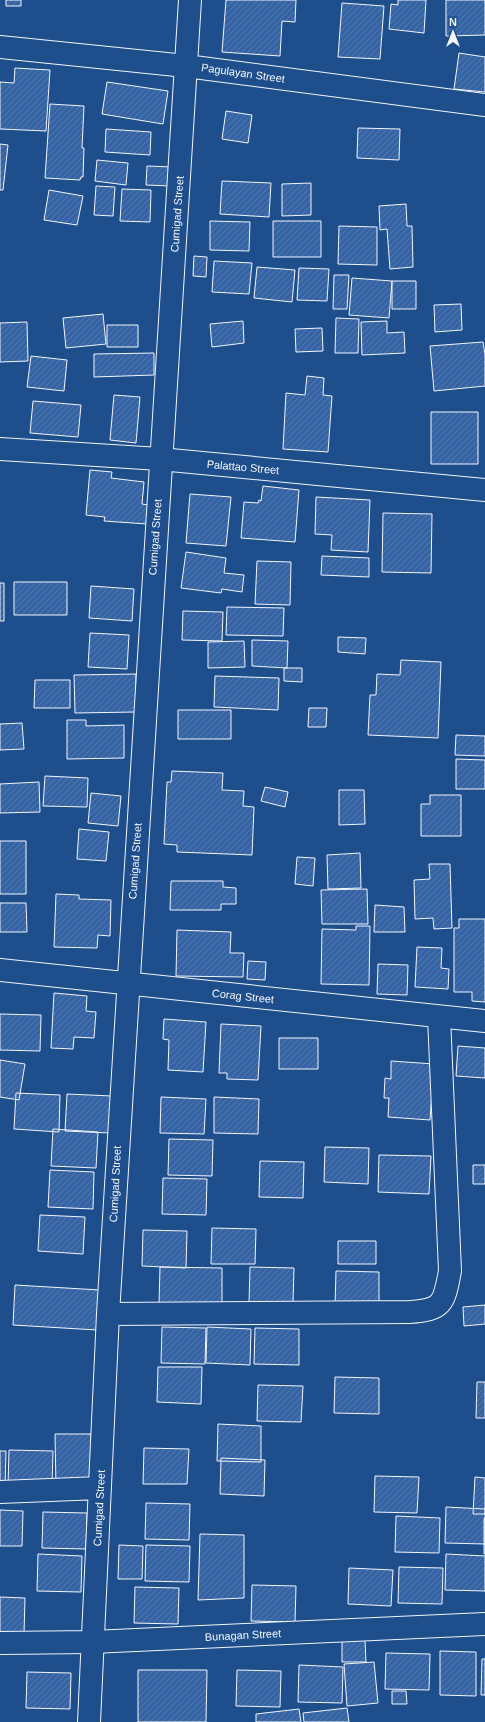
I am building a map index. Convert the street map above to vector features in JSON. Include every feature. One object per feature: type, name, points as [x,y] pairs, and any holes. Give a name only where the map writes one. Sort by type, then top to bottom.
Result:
[{"type":"street","name":"Cumigad Street","points":[[89,1722],[108,1314],[127,984],[190,0]]},
{"type":"street","name":"Pagulayan Street","points":[[0,47],[186,66],[485,105]]},
{"type":"street","name":"Palattao Street","points":[[0,449],[160,459],[485,490]]},
{"type":"street","name":"Corag Street","points":[[0,970],[485,1021]]},
{"type":"street","points":[[108,1314],[410,1312],[427,1311],[438,1306],[445,1295],[450,1272],[439,1017]]},
{"type":"street","points":[[0,1492],[100,1488]]},
{"type":"street","name":"Bunagan Street","points":[[0,1643],[92,1642],[485,1624]]},
{"type":"building","points":[[6,0],[21,0],[21,6],[6,6]]},
{"type":"building","points":[[226,0],[296,0],[295,22],[282,21],[280,56],[222,52]]},
{"type":"building","points":[[398,0],[426,0],[424,33],[389,29],[391,4],[398,5]]},
{"type":"building","points":[[446,0],[485,0],[485,35],[446,36]]},
{"type":"building","points":[[342,3],[384,6],[380,59],[338,57]]},
{"type":"building","points":[[459,53],[485,57],[485,92],[454,89]]},
{"type":"building","points":[[15,68],[50,70],[46,131],[0,129],[0,82],[14,83]]},
{"type":"building","points":[[107,82],[168,91],[163,124],[102,114]]},
{"type":"building","points":[[50,104],[84,106],[82,148],[84,148],[83,177],[81,177],[80,180],[45,178]]},
{"type":"building","points":[[226,111],[252,115],[248,143],[222,139]]},
{"type":"building","points":[[358,128],[400,129],[399,160],[357,158]]},
{"type":"building","points":[[106,129],[151,132],[150,155],[105,152]]},
{"type":"building","points":[[0,144],[8,145],[3,190],[0,190]]},
{"type":"building","points":[[97,160],[128,163],[126,185],[95,181]]},
{"type":"building","points":[[147,166],[173,167],[172,186],[146,185]]},
{"type":"building","points":[[222,181],[271,183],[269,217],[220,214]]},
{"type":"building","points":[[311,183],[311,215],[282,216],[282,184]]},
{"type":"building","points":[[96,186],[115,187],[113,216],[94,215]]},
{"type":"building","points":[[122,189],[151,190],[150,222],[120,221]]},
{"type":"building","points":[[49,190],[83,196],[77,225],[44,220]]},
{"type":"building","points":[[406,204],[407,226],[412,226],[413,267],[390,269],[387,229],[380,230],[379,206]]},
{"type":"building","points":[[210,221],[250,222],[249,251],[210,250]]},
{"type":"building","points":[[273,221],[321,221],[321,257],[273,257]]},
{"type":"building","points":[[339,226],[377,227],[377,265],[338,264]]},
{"type":"building","points":[[194,256],[207,257],[206,277],[193,276]]},
{"type":"building","points":[[214,261],[252,263],[249,294],[212,292]]},
{"type":"building","points":[[257,267],[295,270],[292,302],[254,298]]},
{"type":"building","points":[[299,268],[329,269],[327,301],[297,300]]},
{"type":"building","points":[[334,275],[349,275],[347,309],[333,309]]},
{"type":"building","points":[[352,278],[392,281],[389,318],[349,315]]},
{"type":"building","points":[[392,281],[416,281],[416,309],[392,309]]},
{"type":"building","points":[[461,304],[462,330],[435,332],[434,305]]},
{"type":"building","points":[[103,314],[106,344],[66,348],[63,318]]},
{"type":"building","points":[[336,318],[359,319],[358,353],[335,353]]},
{"type":"building","points":[[243,321],[244,343],[212,347],[210,324]]},
{"type":"building","points":[[387,321],[387,333],[404,332],[405,353],[362,355],[361,322]]},
{"type":"building","points":[[27,322],[28,361],[0,362],[0,323]]},
{"type":"building","points":[[107,325],[138,325],[138,347],[107,347]]},
{"type":"building","points":[[322,328],[323,351],[296,352],[295,329]]},
{"type":"building","points":[[483,342],[485,355],[485,386],[434,391],[430,346]]},
{"type":"building","points":[[154,353],[154,375],[94,377],[94,354]]},
{"type":"building","points":[[31,356],[67,360],[64,391],[27,387]]},
{"type":"building","points":[[307,376],[324,378],[323,395],[332,396],[328,452],[283,449],[286,393],[305,395]]},
{"type":"building","points":[[114,395],[140,397],[136,443],[110,440]]},
{"type":"building","points":[[33,401],[81,405],[78,437],[30,433]]},
{"type":"building","points":[[431,412],[478,412],[478,464],[431,464]]},
{"type":"building","points":[[90,470],[112,472],[111,478],[144,482],[142,504],[149,505],[147,524],[104,521],[105,517],[86,515]]},
{"type":"building","points":[[263,486],[299,490],[295,542],[241,538],[244,502],[258,503],[259,500],[261,501]]},
{"type":"building","points":[[190,494],[231,497],[226,546],[186,543]]},
{"type":"building","points":[[316,497],[370,500],[368,552],[331,550],[332,535],[315,534]]},
{"type":"building","points":[[383,513],[432,514],[431,573],[382,572]]},
{"type":"building","points":[[186,552],[226,558],[224,573],[244,575],[242,592],[222,589],[221,593],[181,588]]},
{"type":"building","points":[[322,556],[369,558],[369,577],[321,575]]},
{"type":"building","points":[[257,561],[291,562],[290,605],[255,604]]},
{"type":"building","points":[[14,582],[67,582],[67,615],[14,615]]},
{"type":"building","points":[[0,583],[4,583],[4,621],[0,621]]},
{"type":"building","points":[[91,586],[134,589],[132,621],[89,618]]},
{"type":"building","points":[[227,607],[284,608],[283,636],[226,635]]},
{"type":"building","points":[[183,611],[223,612],[222,641],[182,640]]},
{"type":"building","points":[[90,633],[129,635],[127,669],[88,667]]},
{"type":"building","points":[[338,637],[366,638],[365,654],[338,652]]},
{"type":"building","points":[[252,640],[288,641],[287,668],[252,666]]},
{"type":"building","points":[[244,641],[245,667],[208,668],[208,642]]},
{"type":"building","points":[[401,660],[441,662],[438,738],[368,735],[370,695],[376,695],[377,674],[400,675]]},
{"type":"building","points":[[284,668],[302,668],[302,682],[284,681]]},
{"type":"building","points":[[136,674],[136,712],[75,713],[74,675]]},
{"type":"building","points":[[215,676],[279,678],[278,710],[214,707]]},
{"type":"building","points":[[35,680],[70,680],[70,708],[34,708]]},
{"type":"building","points":[[309,708],[327,708],[326,727],[308,727]]},
{"type":"building","points":[[178,710],[231,710],[231,739],[178,739]]},
{"type":"building","points":[[67,720],[86,720],[86,726],[124,725],[124,758],[67,759]]},
{"type":"building","points":[[22,723],[24,749],[0,750],[0,724]]},
{"type":"building","points":[[456,735],[485,736],[485,756],[455,755]]},
{"type":"building","points":[[456,759],[485,760],[485,789],[456,789]]},
{"type":"building","points":[[172,771],[223,773],[222,790],[244,791],[243,806],[254,807],[252,855],[177,852],[177,845],[164,844],[167,782],[171,782]]},
{"type":"building","points":[[45,776],[88,778],[87,807],[43,806]]},
{"type":"building","points":[[39,782],[40,812],[0,813],[0,784]]},
{"type":"building","points":[[265,787],[288,792],[285,807],[261,801]]},
{"type":"building","points":[[339,790],[364,790],[365,824],[339,825]]},
{"type":"building","points":[[91,793],[121,796],[118,826],[88,823]]},
{"type":"building","points":[[430,795],[461,795],[461,836],[421,836],[421,804],[430,804]]},
{"type":"building","points":[[79,829],[109,832],[106,861],[77,859]]},
{"type":"building","points":[[0,841],[26,841],[26,894],[0,894]]},
{"type":"building","points":[[360,853],[361,888],[328,889],[327,855]]},
{"type":"building","points":[[297,857],[315,858],[313,886],[295,884]]},
{"type":"building","points":[[429,864],[450,864],[452,928],[434,929],[433,918],[415,919],[414,880],[430,879]]},
{"type":"building","points":[[171,881],[223,881],[223,887],[236,888],[236,904],[221,904],[221,910],[170,910]]},
{"type":"building","points":[[367,889],[368,924],[322,924],[321,890]]},
{"type":"building","points":[[56,894],[79,895],[79,899],[111,900],[110,936],[98,935],[97,948],[54,947]]},
{"type":"building","points":[[0,903],[26,903],[27,932],[0,932]]},
{"type":"building","points":[[375,905],[404,907],[405,932],[374,932]]},
{"type":"building","points":[[459,919],[485,919],[485,1002],[472,1001],[472,992],[454,992],[454,928],[459,928]]},
{"type":"building","points":[[356,926],[370,926],[369,985],[321,984],[322,929],[356,930]]},
{"type":"building","points":[[177,930],[231,932],[230,953],[244,953],[243,977],[176,976]]},
{"type":"building","points":[[417,947],[442,948],[441,968],[449,969],[448,989],[415,987]]},
{"type":"building","points":[[248,961],[266,962],[265,980],[247,979]]},
{"type":"building","points":[[378,964],[408,965],[407,995],[377,994]]},
{"type":"building","points":[[54,993],[87,996],[86,1011],[96,1012],[94,1038],[74,1037],[73,1049],[51,1048]]},
{"type":"building","points":[[0,1014],[41,1015],[40,1051],[0,1050]]},
{"type":"building","points":[[164,1019],[206,1022],[203,1072],[168,1070],[169,1040],[163,1039]]},
{"type":"building","points":[[221,1024],[261,1026],[258,1080],[227,1079],[227,1073],[219,1073]]},
{"type":"building","points":[[279,1038],[318,1038],[318,1069],[279,1069]]},
{"type":"building","points":[[458,1046],[485,1048],[485,1078],[456,1076]]},
{"type":"building","points":[[0,1060],[25,1064],[19,1100],[0,1097]]},
{"type":"building","points":[[391,1061],[434,1064],[430,1120],[388,1117],[389,1098],[384,1098],[385,1078],[391,1079]]},
{"type":"building","points":[[16,1093],[60,1095],[59,1132],[14,1129]]},
{"type":"building","points":[[67,1094],[112,1096],[110,1133],[65,1131]]},
{"type":"building","points":[[161,1097],[206,1099],[204,1134],[160,1133]]},
{"type":"building","points":[[214,1097],[259,1099],[258,1134],[214,1133]]},
{"type":"building","points":[[53,1129],[98,1132],[96,1168],[51,1166]]},
{"type":"building","points":[[169,1139],[213,1140],[212,1176],[168,1175]]},
{"type":"building","points":[[325,1147],[369,1148],[368,1184],[324,1182]]},
{"type":"building","points":[[379,1155],[431,1156],[429,1194],[378,1192]]},
{"type":"building","points":[[260,1161],[304,1162],[303,1198],[259,1197]]},
{"type":"building","points":[[473,1165],[485,1165],[485,1184],[473,1184]]},
{"type":"building","points":[[50,1170],[94,1172],[93,1209],[48,1207]]},
{"type":"building","points":[[163,1178],[207,1179],[206,1215],[162,1214]]},
{"type":"building","points":[[40,1215],[85,1217],[83,1254],[38,1251]]},
{"type":"building","points":[[212,1228],[256,1229],[255,1264],[211,1264]]},
{"type":"building","points":[[143,1230],[187,1231],[186,1268],[142,1266]]},
{"type":"building","points":[[338,1241],[376,1241],[376,1264],[338,1264]]},
{"type":"building","points":[[160,1267],[222,1268],[222,1306],[159,1305]]},
{"type":"building","points":[[250,1267],[294,1268],[293,1304],[249,1303]]},
{"type":"building","points":[[336,1271],[379,1272],[379,1308],[335,1307]]},
{"type":"building","points":[[15,1285],[100,1290],[97,1330],[13,1325]]},
{"type":"building","points":[[485,1305],[485,1324],[464,1326],[463,1307]]},
{"type":"building","points":[[162,1327],[206,1328],[205,1364],[161,1363]]},
{"type":"building","points":[[207,1327],[251,1329],[250,1365],[206,1363]]},
{"type":"building","points":[[255,1328],[299,1329],[299,1365],[254,1364]]},
{"type":"building","points":[[158,1367],[202,1367],[201,1404],[157,1402]]},
{"type":"building","points":[[335,1377],[379,1378],[379,1414],[334,1413]]},
{"type":"building","points":[[477,1382],[485,1382],[485,1418],[476,1418]]},
{"type":"building","points":[[258,1385],[303,1386],[301,1422],[257,1421]]},
{"type":"building","points":[[218,1424],[261,1426],[261,1462],[217,1461]]},
{"type":"building","points":[[55,1434],[91,1434],[92,1485],[56,1486]]},
{"type":"building","points":[[144,1448],[189,1449],[187,1484],[143,1484]]},
{"type":"building","points":[[9,1450],[53,1451],[52,1487],[8,1486]]},
{"type":"building","points":[[0,1451],[6,1451],[5,1489],[0,1489]]},
{"type":"building","points":[[221,1458],[265,1460],[264,1496],[220,1494]]},
{"type":"building","points":[[375,1476],[419,1477],[417,1513],[374,1512]]},
{"type":"building","points":[[475,1477],[485,1478],[485,1514],[473,1514]]},
{"type":"building","points":[[146,1503],[190,1504],[189,1540],[145,1539]]},
{"type":"building","points":[[446,1507],[485,1509],[485,1544],[445,1543]]},
{"type":"building","points":[[0,1510],[23,1511],[22,1546],[0,1546]]},
{"type":"building","points":[[43,1512],[87,1513],[86,1549],[42,1548]]},
{"type":"building","points":[[396,1516],[440,1518],[439,1553],[395,1552]]},
{"type":"building","points":[[485,1518],[485,1554],[484,1554]]},
{"type":"building","points":[[200,1534],[244,1535],[244,1598],[198,1600]]},
{"type":"building","points":[[119,1545],[143,1546],[142,1579],[118,1579]]},
{"type":"building","points":[[146,1545],[190,1546],[189,1582],[145,1581]]},
{"type":"building","points":[[38,1554],[82,1556],[81,1592],[37,1591]]},
{"type":"building","points":[[446,1554],[485,1556],[485,1591],[445,1590]]},
{"type":"building","points":[[399,1567],[443,1568],[442,1604],[398,1603]]},
{"type":"building","points":[[349,1568],[393,1570],[391,1606],[348,1604]]},
{"type":"building","points":[[252,1585],[296,1586],[295,1622],[251,1621]]},
{"type":"building","points":[[135,1587],[179,1588],[178,1624],[134,1623]]},
{"type":"building","points":[[0,1597],[25,1598],[24,1634],[0,1633]]},
{"type":"building","points":[[365,1640],[366,1662],[342,1662],[342,1641]]},
{"type":"building","points":[[440,1651],[476,1652],[476,1696],[440,1695]]},
{"type":"building","points":[[386,1653],[430,1654],[429,1690],[385,1689]]},
{"type":"building","points":[[482,1659],[485,1659],[485,1695],[481,1695]]},
{"type":"building","points":[[374,1662],[378,1703],[347,1706],[344,1664]]},
{"type":"building","points":[[299,1665],[343,1667],[342,1703],[298,1702]]},
{"type":"building","points":[[138,1670],[207,1670],[206,1722],[138,1722]]},
{"type":"building","points":[[237,1670],[281,1671],[280,1707],[236,1706]]},
{"type":"building","points":[[27,1672],[71,1673],[70,1709],[26,1708]]},
{"type":"building","points":[[392,1691],[406,1691],[407,1704],[392,1704]]},
{"type":"building","points":[[347,1708],[349,1722],[304,1722],[303,1713]]},
{"type":"building","points":[[299,1709],[301,1722],[256,1722],[256,1714]]}]
